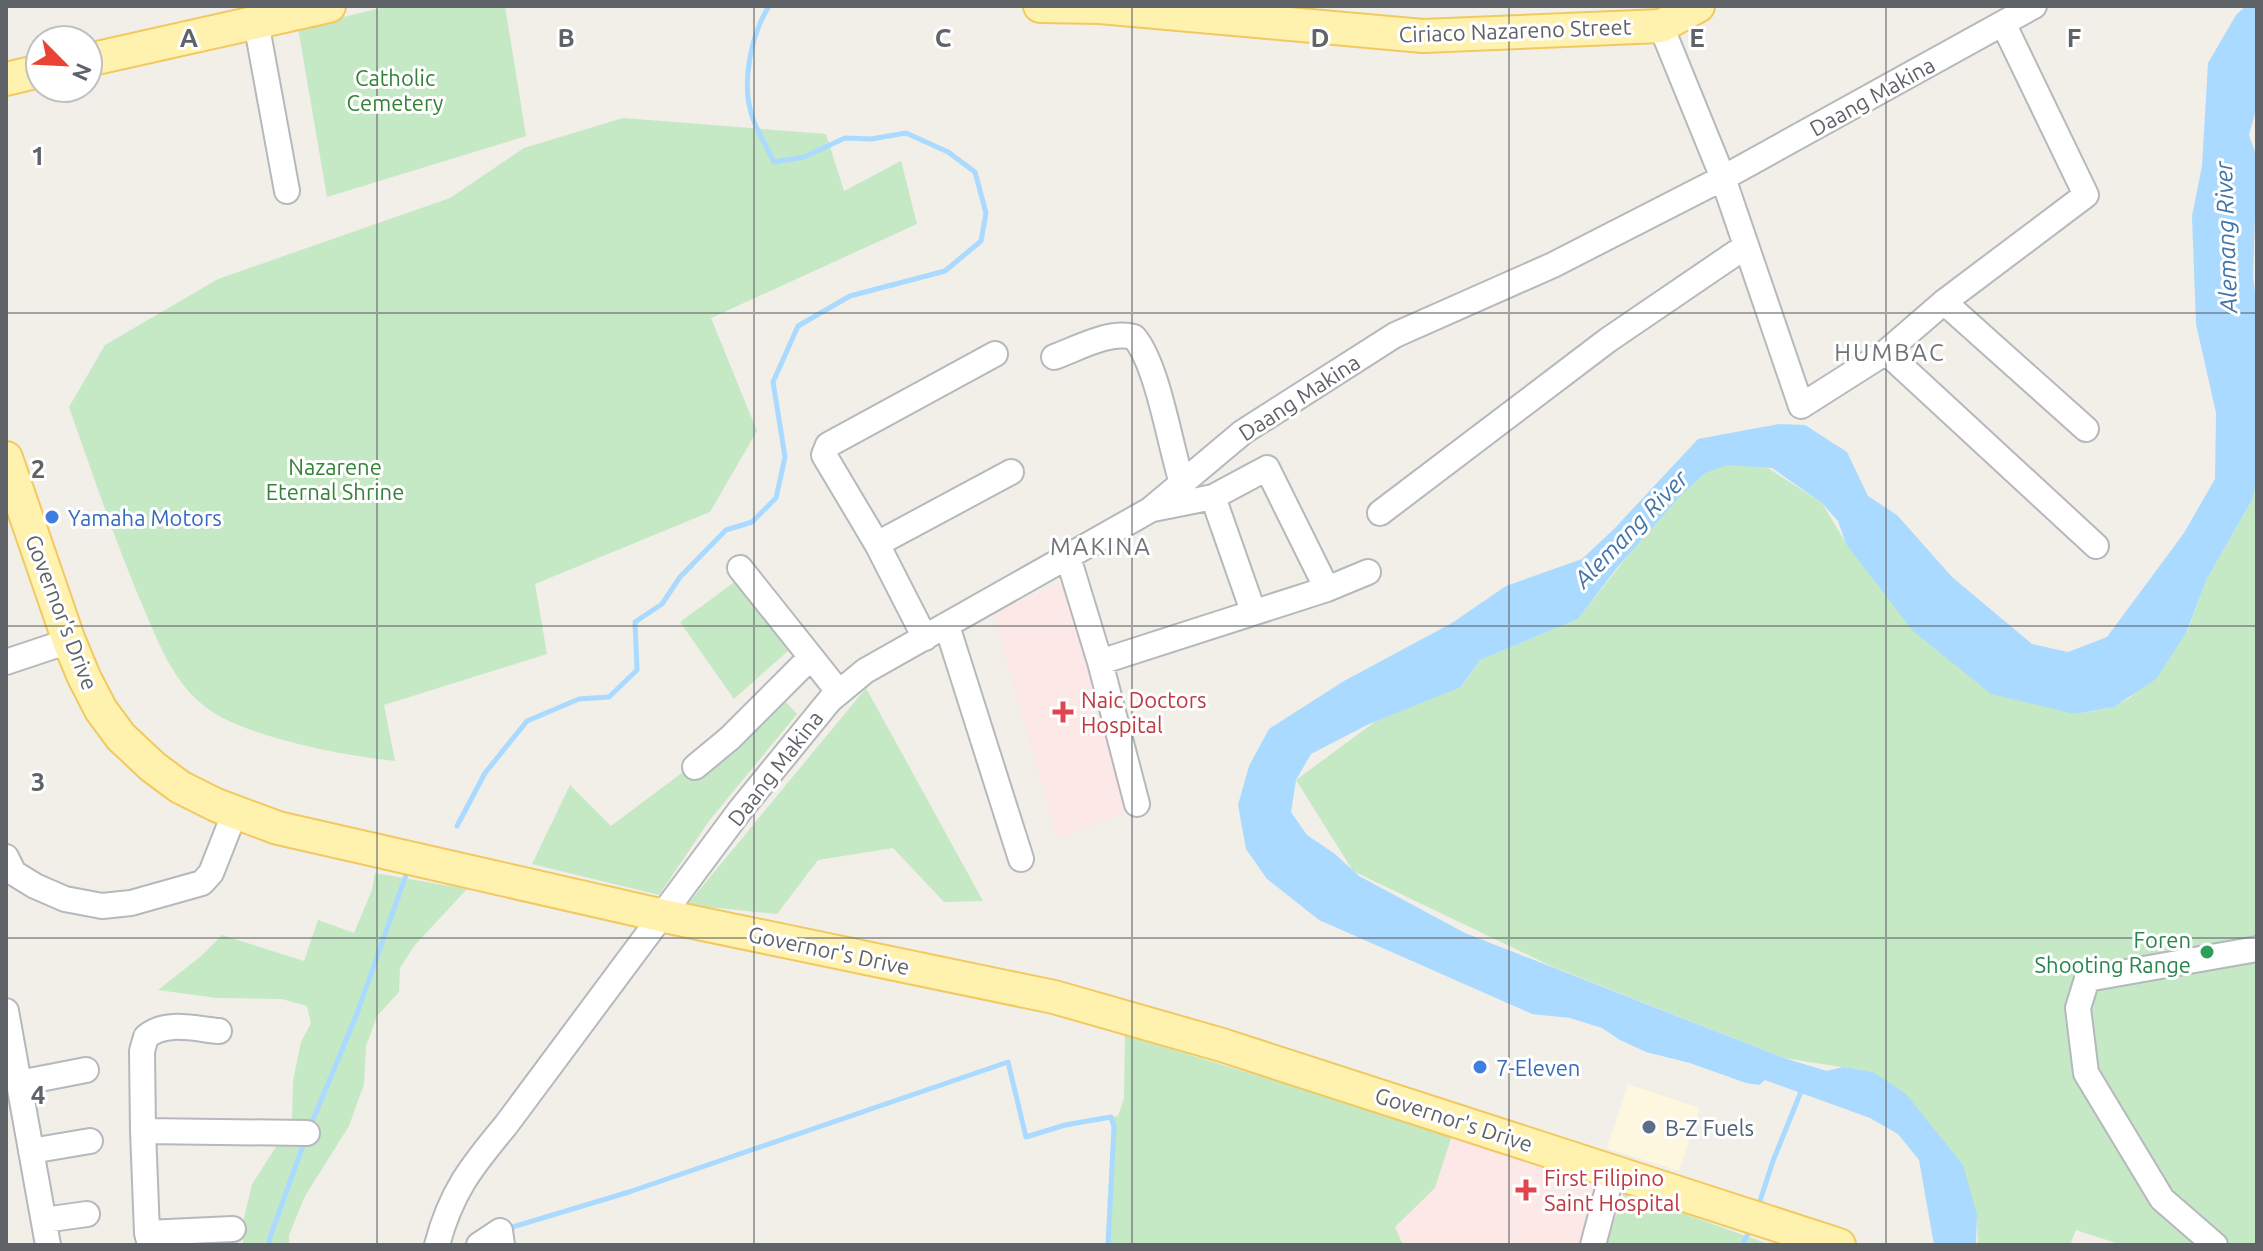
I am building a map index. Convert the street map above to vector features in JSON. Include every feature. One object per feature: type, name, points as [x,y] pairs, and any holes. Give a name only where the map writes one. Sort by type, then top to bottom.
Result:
[{"type":"main road","points":[[104,56],[329,6]]},
{"type":"main road","name":"Ciriaco Nazareno Street","points":[[1040,6],[1100,7],[1423,36],[1661,26],[1698,6]]},
{"type":"main road","name":"Governor's Drive","points":[[6,458],[69,641],[101,710],[130,747],[153,767],[180,787],[235,812],[278,828],[664,916],[1054,997],[1222,1045],[1613,1170],[1802,1239],[1839,1245]]},
{"type":"street","name":"Daang Makina","points":[[437,1245],[446,1212],[475,1160],[506,1125],[741,809],[838,691],[865,671],[1150,510],[1243,432],[1395,335],[1553,265],[1723,178],[2034,6]]},
{"type":"street","points":[[256,22],[287,191]]},
{"type":"street","points":[[1661,26],[1723,178],[1801,406],[1886,352],[1944,302],[2086,195],[2003,23]]},
{"type":"street","points":[[1380,513],[1608,340],[1746,246]]},
{"type":"street","points":[[1944,302],[2086,429]]},
{"type":"street","points":[[1054,357],[1108,338],[1134,337],[1145,355],[1182,483]]},
{"type":"street","points":[[1886,352],[2096,546]]},
{"type":"street","points":[[995,354],[828,445],[824,455],[877,544],[936,632],[1021,859]]},
{"type":"street","points":[[1150,510],[1213,497],[1267,468],[1327,589]]},
{"type":"street","points":[[877,544],[1011,472]]},
{"type":"street","points":[[1213,497],[1253,611]]},
{"type":"street","points":[[1068,557],[1100,662],[1137,804]]},
{"type":"street","points":[[740,568],[838,691]]},
{"type":"street","points":[[1100,662],[1327,589],[1368,572]]},
{"type":"street","points":[[6,662],[69,641]]},
{"type":"street","points":[[695,767],[730,738],[811,657]]},
{"type":"street","points":[[6,857],[14,873],[65,899],[102,906],[131,903],[202,883],[211,873],[235,812]]},
{"type":"street","points":[[2215,1245],[2162,1199],[2086,1073],[2078,1008],[2087,979],[2257,949]]},
{"type":"street","points":[[6,1011],[48,1245]]},
{"type":"street","points":[[219,1031],[169,1027],[160,1028],[146,1037],[142,1051],[148,1239],[233,1229]]},
{"type":"street","points":[[19,1083],[86,1070]]},
{"type":"street","points":[[143,1131],[307,1133]]},
{"type":"street","points":[[31,1151],[90,1141]]},
{"type":"street","points":[[1593,1245],[1613,1170]]},
{"type":"street","points":[[44,1220],[87,1214]]},
{"type":"street","points":[[479,1245],[500,1231],[502,1245]]},
{"type":"shaded area","name":"Naic Doctors Hospital","points":[[1066,580],[1134,810],[1057,839],[993,613]]},
{"type":"shaded area","points":[[1628,1084],[1700,1108],[1679,1171],[1607,1148]]},
{"type":"shaded area","name":"First Filipino Saint Hospital","points":[[1452,1135],[1624,1192],[1606,1245],[1403,1245],[1395,1227],[1435,1188]]},
{"type":"green space","name":"Catholic Cemetery","points":[[389,6],[505,6],[526,136],[327,197],[298,28]]},
{"type":"green space","name":"Nazarene Eternal Shrine","points":[[623,118],[826,134],[844,191],[901,161],[917,224],[711,318],[757,431],[710,512],[535,584],[547,654],[384,705],[395,761],[294,743],[242,727],[203,705],[174,671],[153,630],[112,529],[69,407],[105,345],[218,279],[450,198],[524,148]]},
{"type":"green space","points":[[1704,459],[1768,468],[1822,503],[1847,545],[2075,714],[2110,708],[2130,698],[2187,632],[2207,579],[2250,504],[2257,474],[2257,1245],[2122,1245],[2076,1230],[2070,1245],[1978,1245],[1977,1217],[1873,1072],[1784,1058],[1551,966],[1353,871],[1296,780],[1376,721],[1462,686],[1480,660],[1578,619]]},
{"type":"green space","points":[[736,581],[788,651],[734,699],[680,622]]},
{"type":"green space","points":[[866,688],[983,901],[944,902],[893,848],[818,860],[777,914],[687,905]]},
{"type":"green space","points":[[782,698],[797,714],[709,821],[659,895],[532,864],[570,785],[611,826]]},
{"type":"green space","points":[[375,873],[467,889],[414,946],[400,968],[399,992],[377,1016],[366,1046],[364,1084],[349,1126],[305,1196],[289,1235],[289,1245],[243,1245],[244,1218],[252,1184],[292,1122],[293,1081],[301,1042],[311,1023],[307,1006],[282,999],[217,998],[158,990],[222,935],[304,961],[318,920],[354,933],[372,890]]},
{"type":"green space","points":[[1125,1035],[1452,1135],[1435,1188],[1395,1227],[1403,1245],[1108,1245],[1114,1127],[1111,1117],[1118,1116],[1124,1099]]},
{"type":"green space","points":[[1624,1192],[1771,1245],[1606,1245]]},
{"type":"water","name":"Alemang River","points":[[2246,6],[2257,6],[2257,106],[2249,135],[2257,157],[2253,277],[2257,307],[2257,478],[2252,500],[2207,579],[2186,633],[2156,679],[2114,707],[2075,714],[1991,694],[1913,631],[1846,544],[1838,521],[1822,503],[1772,468],[1727,465],[1705,473],[1679,497],[1616,569],[1578,619],[1480,660],[1461,687],[1367,725],[1311,754],[1296,780],[1291,812],[1307,835],[1335,854],[1359,876],[1465,933],[1784,1058],[1827,1071],[1843,1067],[1873,1072],[1906,1094],[1963,1165],[1977,1215],[1976,1245],[1934,1245],[1919,1160],[1898,1134],[1870,1118],[1765,1080],[1759,1085],[1746,1083],[1690,1063],[1646,1052],[1602,1028],[1570,1018],[1532,1014],[1319,920],[1267,879],[1246,849],[1238,805],[1249,766],[1269,729],[1344,681],[1452,623],[1506,586],[1582,559],[1698,439],[1779,424],[1805,425],[1847,452],[1868,496],[1897,515],[1952,577],[2032,644],[2068,652],[2107,637],[2184,533],[2215,479],[2216,413],[2196,324],[2192,216],[2202,166],[2208,63],[2236,15]]},
{"type":"waterway","points":[[457,826],[485,773],[527,721],[579,699],[609,697],[637,670],[635,622],[662,604],[680,577],[726,530],[752,522],[776,498],[785,457],[773,382],[798,326],[850,296],[945,271],[981,241],[986,213],[975,172],[948,152],[906,133],[871,139],[845,138],[804,157],[774,162],[754,122],[747,89],[753,45],[769,6]]},
{"type":"waterway","points":[[310,1127],[356,1016],[406,875]]},
{"type":"waterway","points":[[506,1229],[629,1192],[1008,1062],[1026,1137],[1065,1125],[1111,1117],[1114,1127],[1108,1245]]},
{"type":"waterway","points":[[1759,1204],[1802,1089]]},
{"type":"waterway","points":[[270,1245],[269,1240],[305,1140]]},
{"type":"waterway","points":[[1742,1245],[1749,1232]]},
{"type":"place","name":"Yamaha Motors","points":[[52,517]]},
{"type":"place","name":"Naic Doctors Hospital","points":[[1063,712]]},
{"type":"place","name":"Foren Shooting Range","points":[[2207,952]]},
{"type":"place","name":"7-Eleven","points":[[1480,1067]]},
{"type":"place","name":"B-Z Fuels","points":[[1649,1127]]},
{"type":"place","name":"First Filipino Saint Hospital","points":[[1526,1190]]},
{"type":"district","name":"HUMBAC","points":[[1890,352]]},
{"type":"district","name":"MAKINA","points":[[1101,546]]}]
